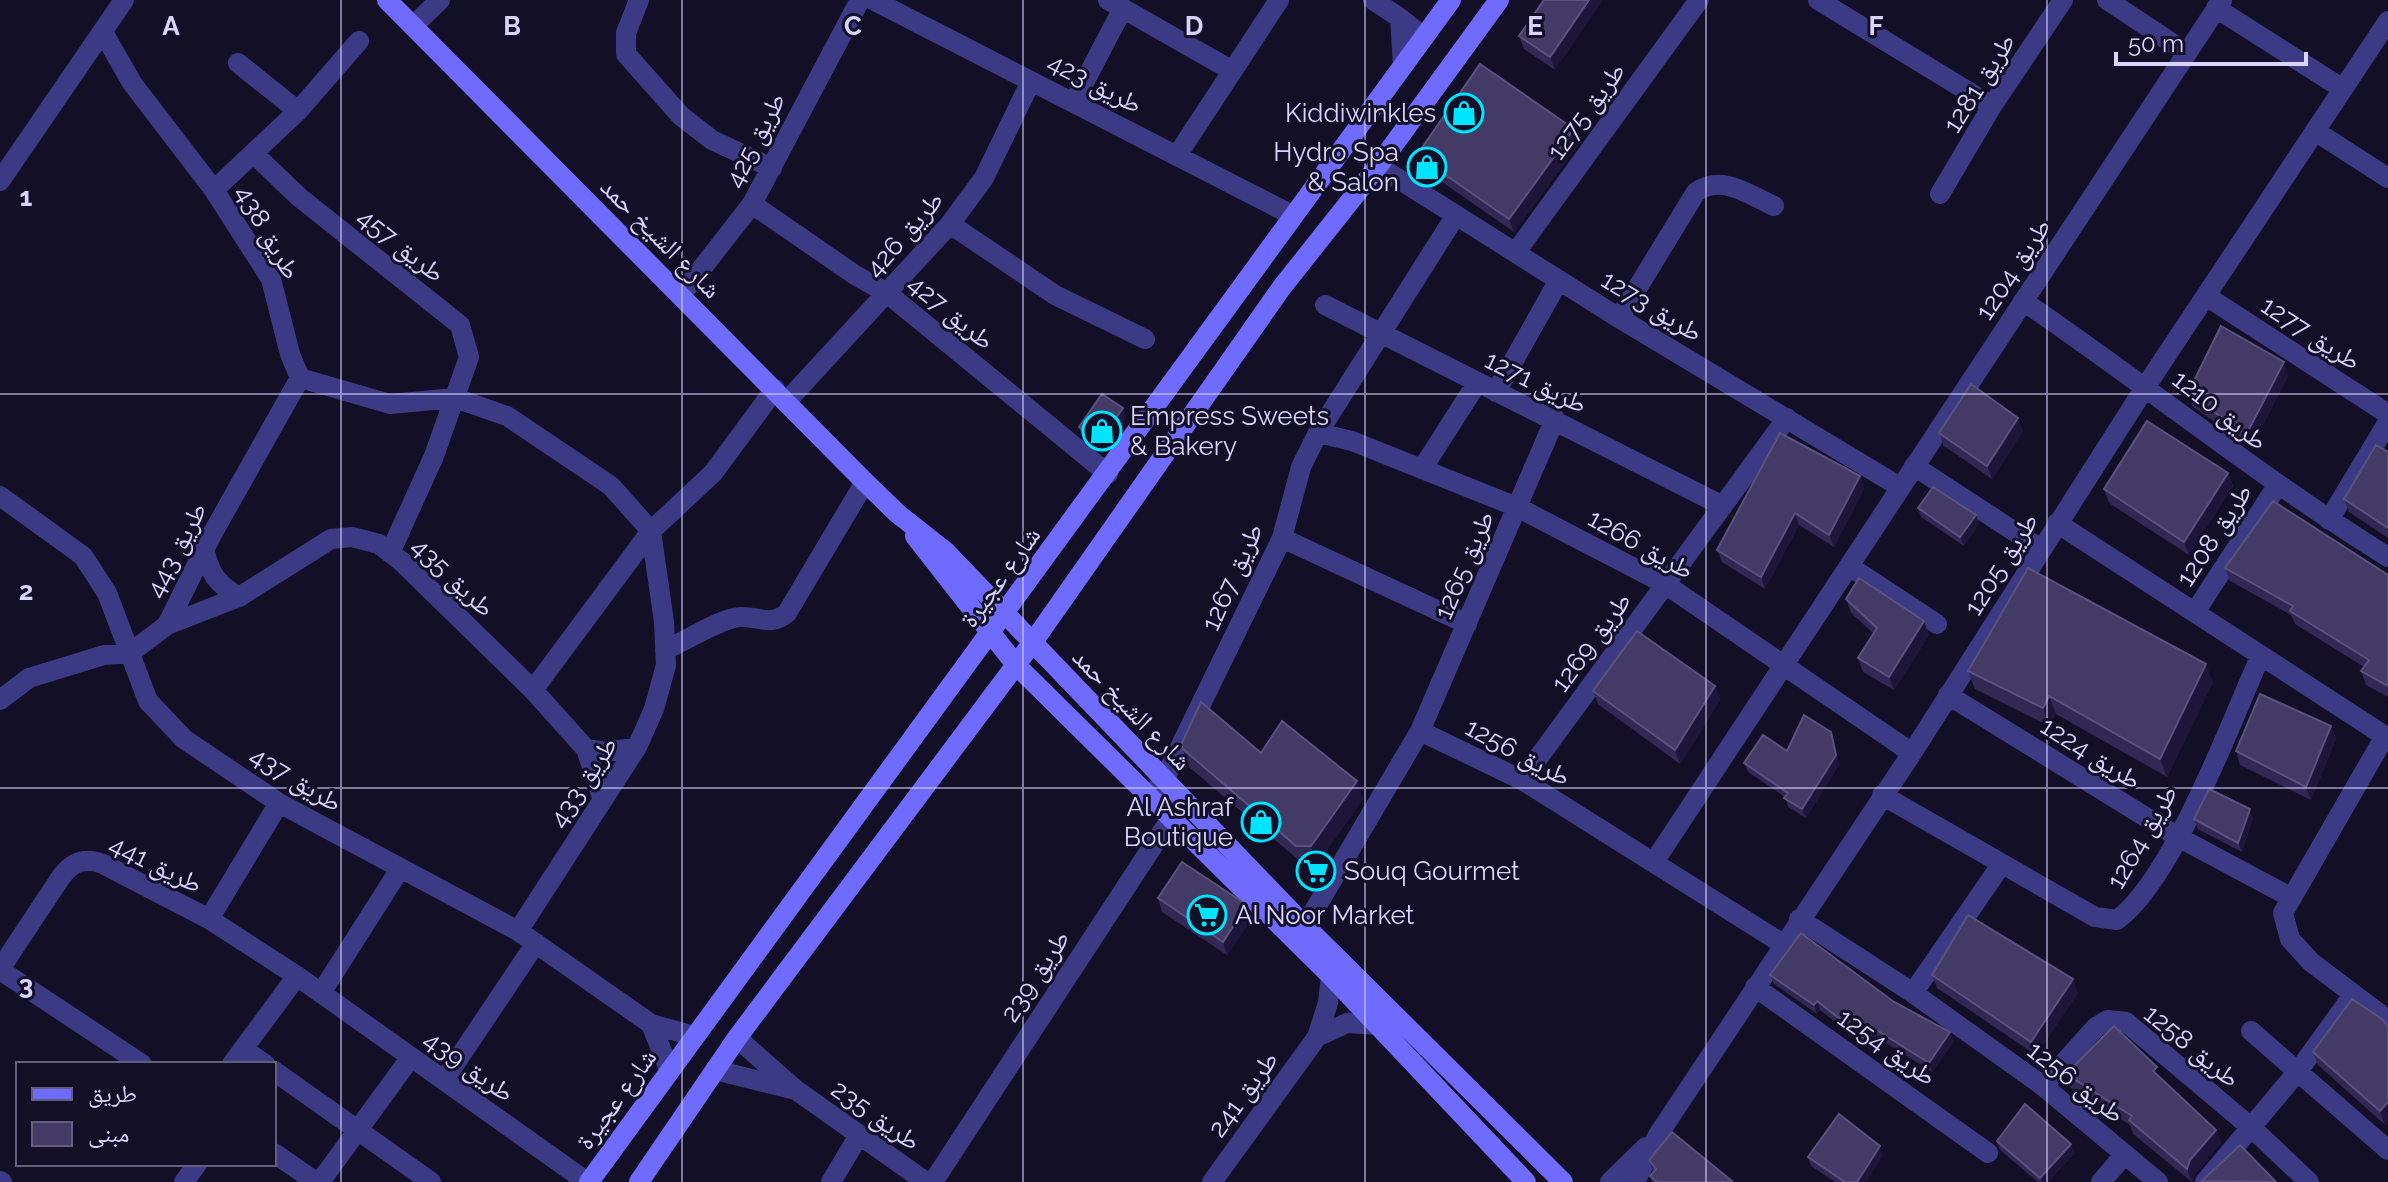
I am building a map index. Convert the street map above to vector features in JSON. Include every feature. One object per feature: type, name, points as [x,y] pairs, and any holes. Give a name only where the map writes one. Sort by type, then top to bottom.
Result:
[{"type":"street","points":[[0,181],[124,0]]},
{"type":"street","name":"شارع الشيخ حمد","points":[[387,0],[865,482],[898,514],[945,551],[1006,613],[1164,780],[1176,808],[1526,1182]]},
{"type":"street","points":[[413,26],[440,0]]},
{"type":"street","points":[[639,0],[626,33],[626,54],[681,116],[712,140],[772,168]]},
{"type":"street","name":"طريق 425","points":[[681,295],[752,204],[793,121],[860,0]]},
{"type":"street","name":"طريق 423","points":[[873,0],[1292,215]]},
{"type":"street","points":[[1178,154],[1279,0]]},
{"type":"street","points":[[1373,0],[1424,37]]},
{"type":"street","name":"شارع عجيرة","points":[[588,1182],[1108,474],[1292,215],[1451,0]]},
{"type":"street","points":[[639,1182],[737,1038],[1033,642],[1282,287],[1378,166],[1499,0]]},
{"type":"street","name":"طريق 1275","points":[[1516,252],[1699,0]]},
{"type":"street","points":[[1818,0],[1992,106]]},
{"type":"street","name":"طريق 1281","points":[[1940,194],[1992,106],[2063,0]]},
{"type":"street","points":[[2107,0],[2187,53]]},
{"type":"street","points":[[1074,102],[1116,4],[1231,70]]},
{"type":"street","points":[[2219,4],[2343,89]]},
{"type":"street","name":"طريق 1204","points":[[1654,862],[2219,4]]},
{"type":"street","points":[[1400,18],[1403,66]]},
{"type":"street","name":"طريق 1205","points":[[1635,1182],[1658,1135],[1912,753],[2146,386],[2388,21]]},
{"type":"street","name":"طريق 438","points":[[103,32],[132,83],[214,190],[271,279],[290,354],[300,378]]},
{"type":"street","points":[[214,190],[298,111],[359,41]]},
{"type":"street","points":[[238,63],[298,111]]},
{"type":"street","name":"طريق 426","points":[[533,690],[651,531],[713,473],[781,395],[887,293],[950,224],[984,178],[1031,81]]},
{"type":"street","points":[[2315,131],[2388,178]]},
{"type":"street","name":"طريق 457","points":[[254,154],[299,197],[460,325],[469,357],[434,456],[390,553]]},
{"type":"street","name":"طريق 1273","points":[[1378,166],[1619,318],[1900,487]]},
{"type":"street","points":[[1619,318],[1696,192],[1709,183],[1723,183],[1774,206]]},
{"type":"street","name":"طريق 427","points":[[752,204],[855,275],[887,293],[1108,474]]},
{"type":"street","name":"طريق 1267","points":[[1150,797],[1164,780],[1282,538],[1301,467],[1318,433],[1456,215]]},
{"type":"street","points":[[950,224],[1055,295],[1145,339]]},
{"type":"street","points":[[1496,392],[1559,280]]},
{"type":"street","name":"طريق 1277","points":[[2206,296],[2388,414]]},
{"type":"street","name":"طريق 1210","points":[[2023,301],[2146,386],[2277,486],[2388,557]]},
{"type":"street","name":"طريق 1271","points":[[1325,305],[1723,506]]},
{"type":"street","points":[[300,378],[390,404],[455,398],[507,416],[611,486],[651,531]]},
{"type":"street","name":"طريق 443","points":[[0,700],[29,678],[104,655],[130,653],[167,625],[204,549],[300,378]]},
{"type":"street","points":[[1422,469],[1477,383]]},
{"type":"street","name":"طريق 1269","points":[[1522,780],[1787,418]]},
{"type":"street","name":"طريق 1265","points":[[1420,731],[1555,419]]},
{"type":"street","points":[[2329,520],[2388,422]]},
{"type":"street","name":"طريق 1266","points":[[1318,433],[1352,441],[1517,507],[1665,584],[1912,753]]},
{"type":"street","points":[[1914,466],[2041,549]]},
{"type":"street","points":[[665,650],[738,617],[767,622],[779,620],[787,613],[865,482]]},
{"type":"street","name":"طريق 1208","points":[[2195,612],[2277,486]]},
{"type":"street","name":"طريق 437","points":[[0,496],[83,556],[107,593],[148,701],[184,739],[279,803],[518,931],[651,1024],[694,1036]]},
{"type":"street","name":"شارع الشيخ حمد","points":[[898,514],[1016,665],[1150,797],[1176,808],[1305,926],[1563,1182]]},
{"type":"street","points":[[2057,523],[2386,737],[2283,913],[2290,939],[2311,962],[2388,1020]]},
{"type":"street","name":"طريق 433","points":[[518,931],[637,747],[654,709],[666,665],[651,531]]},
{"type":"street","name":"طريق 435","points":[[167,625],[239,597],[331,539],[352,537],[379,544],[533,690],[586,749],[603,800]]},
{"type":"street","points":[[1282,538],[1467,624]]},
{"type":"street","points":[[204,549],[209,572],[220,586],[239,597]]},
{"type":"street","points":[[1849,566],[1937,624]]},
{"type":"street","name":"طريق 1264","points":[[1882,795],[2095,917],[2117,920],[2133,908],[2178,837],[2260,657]]},
{"type":"street","name":"طريق 1224","points":[[1948,695],[2178,837],[2292,898]]},
{"type":"street","points":[[1305,926],[1420,731]]},
{"type":"street","name":"طريق 1256","points":[[1420,731],[1522,780],[1783,944]]},
{"type":"street","points":[[586,749],[606,752],[637,747]]},
{"type":"street","name":"طريق 441","points":[[0,970],[61,877],[69,867],[80,861],[91,860],[103,864],[209,919],[279,803]]},
{"type":"street","name":"طريق 239","points":[[933,1182],[1176,808]]},
{"type":"street","points":[[1913,993],[2001,865]]},
{"type":"street","points":[[321,993],[400,869]]},
{"type":"street","name":"طريق 439","points":[[209,919],[297,976],[588,1182]]},
{"type":"street","name":"طريق 1256","points":[[1799,919],[1913,993],[2043,1086],[2158,1182]]},
{"type":"street","points":[[444,1080],[536,943]]},
{"type":"street","points":[[0,970],[139,1062]]},
{"type":"street","points":[[258,1062],[237,1056],[297,976]]},
{"type":"street","name":"طريق 241","points":[[1212,1182],[1317,1037],[1328,1003],[1331,976]]},
{"type":"street","name":"طريق 1254","points":[[1755,987],[1988,1153]]},
{"type":"street","points":[[2205,1182],[2253,1129],[2353,995]]},
{"type":"street","name":"طريق 1258","points":[[2043,1086],[2096,1027],[2108,1020],[2126,1022],[2253,1129],[2309,1182]]},
{"type":"street","points":[[1317,1037],[1347,1023],[1380,1025]]},
{"type":"street","points":[[651,1024],[669,1069]]},
{"type":"street","points":[[2251,1031],[2388,1149]]},
{"type":"street","name":"طريق 235","points":[[737,1038],[796,1090],[926,1182]]},
{"type":"street","points":[[276,1154],[318,1182],[360,1131],[411,1057]]},
{"type":"street","name":"طريق 235","points":[[715,1070],[796,1090]]},
{"type":"street","points":[[276,1072],[431,1182]]},
{"type":"street","points":[[831,1182],[859,1135]]},
{"type":"street","name":"طريق 1205","points":[[1610,1182],[1658,1135]]},
{"type":"street","points":[[2101,1182],[2125,1154]]},
{"type":"building","points":[[1544,0],[1589,0],[1550,57],[1519,36]]},
{"type":"building","points":[[1480,64],[1574,129],[1509,219],[1417,155]]},
{"type":"building","points":[[2221,326],[2284,362],[2246,435],[2188,393]]},
{"type":"building","points":[[1971,384],[2018,418],[1987,466],[1939,433]]},
{"type":"building","points":[[1102,394],[1123,408],[1099,443],[1079,427]]},
{"type":"building","points":[[2147,421],[2228,473],[2184,542],[2104,489]]},
{"type":"building","points":[[1780,433],[1860,476],[1829,535],[1795,513],[1761,577],[1717,550]]},
{"type":"building","points":[[2376,445],[2388,452],[2388,528],[2344,499]]},
{"type":"building","points":[[1933,487],[1976,515],[1960,537],[1918,508]]},
{"type":"building","points":[[2273,501],[2388,575],[2388,686],[2361,671],[2369,660],[2290,611],[2293,606],[2225,568]]},
{"type":"building","points":[[2028,568],[2206,664],[2160,759],[2049,696],[2043,708],[1968,671]]},
{"type":"building","points":[[1859,578],[1924,621],[1889,677],[1858,658],[1877,628],[1846,599]]},
{"type":"building","points":[[1637,631],[1715,686],[1675,750],[1593,691]]},
{"type":"building","points":[[2260,694],[2331,726],[2306,787],[2236,751]]},
{"type":"building","points":[[1201,702],[1261,753],[1282,721],[1357,781],[1311,846],[1296,846],[1183,749],[1181,745]]},
{"type":"building","points":[[1804,715],[1831,732],[1836,755],[1802,809],[1784,798],[1788,793],[1744,763],[1763,735],[1787,751]]},
{"type":"building","points":[[2209,789],[2250,809],[2238,843],[2194,819]]},
{"type":"building","name":"Al Noor Market","points":[[1182,862],[1247,905],[1223,942],[1158,898]]},
{"type":"building","points":[[1968,915],[2073,979],[2031,1042],[1932,975]]},
{"type":"building","points":[[1801,933],[1894,1002],[1950,1032],[1929,1063],[1875,1029],[1867,1040],[1817,1001],[1814,1005],[1770,975]]},
{"type":"building","points":[[2352,999],[2388,1026],[2388,1102],[2380,1111],[2313,1052]]},
{"type":"building","points":[[2114,1026],[2157,1067],[2153,1071],[2216,1130],[2190,1160],[2187,1169],[2129,1120],[2132,1116],[2066,1074]]},
{"type":"building","points":[[2025,1104],[2071,1144],[2040,1178],[1997,1141]]},
{"type":"building","points":[[1839,1114],[1880,1146],[1857,1182],[1845,1182],[1808,1157]]},
{"type":"building","points":[[1672,1132],[1733,1182],[1657,1182],[1650,1176],[1656,1169],[1649,1160]]},
{"type":"building","points":[[2240,1145],[2276,1182],[2202,1181]]},
{"type":"place","name":"Kiddiwinkles","points":[[1464,113]]},
{"type":"place","name":"Hydro Spa & Salon","points":[[1427,167]]},
{"type":"place","name":"Empress Sweets & Bakery","points":[[1102,431]]},
{"type":"place","name":"Al Ashraf Boutique","points":[[1261,822]]},
{"type":"place","name":"Souq Gourmet","points":[[1316,871]]},
{"type":"place","name":"Al Noor Market","points":[[1207,915]]}]
